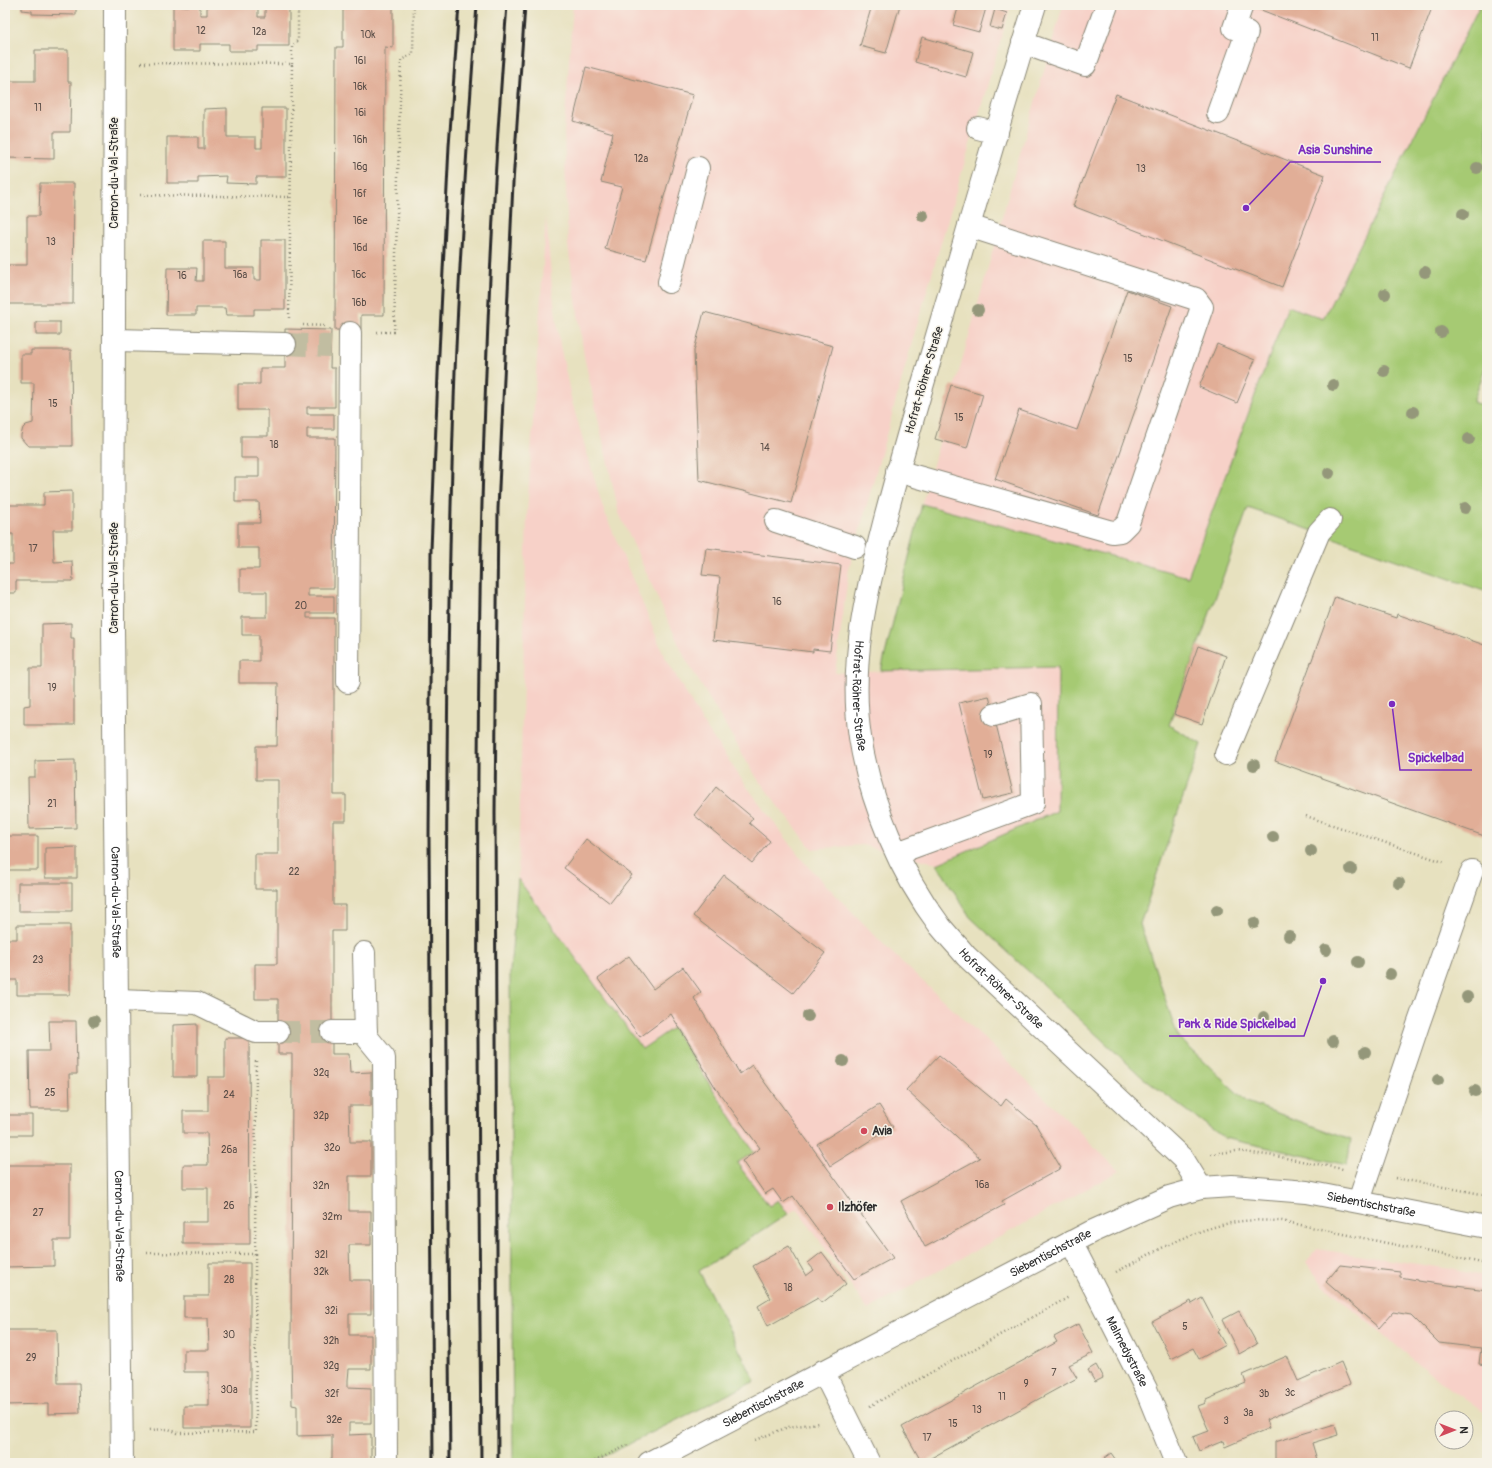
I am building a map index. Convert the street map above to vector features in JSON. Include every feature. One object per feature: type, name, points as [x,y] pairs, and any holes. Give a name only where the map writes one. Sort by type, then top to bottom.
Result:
[{"type":"street","name":"Carron-du-Val-Straße","points":[[114,5],[115,62],[113,195],[115,340],[113,630],[122,1463]]},
{"type":"street","name":"Hofrat-Röhrer-Straße","points":[[1035,5],[1023,43],[988,131],[969,226],[898,471],[865,600],[858,646],[857,697],[860,735],[872,791],[886,828],[917,890],[940,926],[966,956],[1183,1159],[1201,1188]]},
{"type":"street","points":[[1023,43],[1085,65],[1107,5]]},
{"type":"street","points":[[1218,113],[1240,30],[1242,5]]},
{"type":"street","points":[[669,282],[698,168]]},
{"type":"street","points":[[898,471],[1112,532],[1120,531],[1128,523],[1202,307],[1196,299],[969,226]]},
{"type":"street","points":[[115,340],[287,334]]},
{"type":"street","points":[[344,341],[348,682]]},
{"type":"street","points":[[1226,754],[1319,532],[1330,520]]},
{"type":"street","points":[[776,521],[855,546]]},
{"type":"street","points":[[898,853],[1033,803],[1031,704],[994,715]]},
{"type":"street","points":[[1359,1201],[1472,871]]},
{"type":"street","points":[[364,953],[366,1036],[384,1058],[386,1463]]},
{"type":"street","points":[[118,1000],[197,1003],[256,1032],[278,1032]]},
{"type":"street","points":[[332,1032],[366,1032]]},
{"type":"street","name":"Siebentischstraße","points":[[649,1463],[822,1371],[1071,1242],[1170,1197],[1201,1188],[1232,1186],[1307,1192],[1487,1227]]},
{"type":"street","name":"Malmedystraße","points":[[1071,1242],[1146,1389],[1176,1463]]},
{"type":"street","points":[[822,1371],[869,1463]]},
{"type":"path","points":[[287,334],[292,197],[292,46],[298,40],[298,5]]},
{"type":"path","points":[[344,341],[394,332],[401,60],[413,54],[414,5]]},
{"type":"path","points":[[115,62],[292,64]]},
{"type":"path","points":[[113,195],[292,197]]},
{"type":"path","points":[[1306,816],[1472,871]]},
{"type":"path","points":[[122,1431],[169,1429],[178,1433],[256,1432],[256,1032]]},
{"type":"path","points":[[750,1442],[788,1427],[846,1419],[1160,1248],[1209,1228],[1243,1221],[1282,1221],[1487,1264]]},
{"type":"path","points":[[120,1253],[255,1254]]},
{"type":"shaded area","points":[[573,5],[1011,5],[916,328],[849,569],[835,673],[1061,665],[1059,812],[939,864],[862,845],[812,849],[757,778],[685,658],[619,513],[584,356],[568,245],[564,132]]},
{"type":"shaded area","points":[[1063,5],[1480,5],[1323,319],[1288,307],[1188,577],[922,504]]},
{"type":"shaded area","points":[[546,217],[552,287],[560,345],[572,402],[603,508],[664,655],[703,723],[742,780],[804,862],[890,951],[985,1039],[1119,1171],[868,1310],[797,1208],[788,1214],[778,1200],[769,1206],[737,1163],[754,1151],[672,1028],[642,1049],[518,879],[527,515]]},
{"type":"shaded area","points":[[1317,1249],[1451,1269],[1487,1277],[1487,1415],[1433,1376],[1323,1285],[1306,1262]]},
{"type":"green space","points":[[1480,5],[1487,5],[1487,363],[1473,402],[1487,408],[1487,592],[1248,508],[1169,725],[1201,744],[1140,924],[1178,1037],[1247,1102],[1351,1140],[1347,1165],[1224,1138],[1142,1077],[970,917],[937,864],[1057,811],[1058,667],[881,671],[922,504],[1188,577],[1288,306],[1323,319]]},
{"type":"green space","points":[[518,879],[642,1049],[673,1028],[754,1152],[737,1163],[769,1206],[778,1200],[788,1214],[699,1271],[755,1381],[591,1463],[513,1463],[510,972]]},
{"type":"building","points":[[22,5],[76,5],[76,15],[32,14],[32,11],[22,10]]},
{"type":"building","points":[[207,5],[229,5],[229,7],[258,6],[258,17],[265,17],[265,5],[289,5],[289,46],[258,46],[258,51],[229,51],[229,44],[200,44],[200,51],[173,51],[173,6],[200,6],[200,15],[207,15]]},
{"type":"building","points":[[343,5],[393,5],[393,48],[385,47],[384,315],[361,315],[361,330],[335,330],[336,47],[343,47]]},
{"type":"building","points":[[872,5],[900,5],[886,53],[860,46]]},
{"type":"building","points":[[959,5],[975,5],[986,8],[979,32],[953,25]]},
{"type":"building","points":[[1251,5],[1433,5],[1409,68]]},
{"type":"building","points":[[995,9],[1007,13],[1002,30],[990,27]]},
{"type":"building","points":[[922,37],[973,52],[966,77],[915,62]]},
{"type":"building","points":[[35,50],[68,50],[68,82],[71,82],[70,132],[54,132],[54,159],[5,158],[5,81],[35,81]]},
{"type":"building","points":[[586,67],[693,95],[646,260],[605,249],[622,187],[601,182],[613,133],[573,121]]},
{"type":"building","points":[[1116,94],[1325,175],[1282,287],[1073,206]]},
{"type":"building","points":[[227,108],[227,137],[256,137],[256,148],[262,148],[262,108],[286,108],[286,177],[256,177],[256,184],[226,183],[227,176],[198,177],[198,183],[167,183],[167,137],[198,137],[198,149],[204,149],[204,109]]},
{"type":"building","points":[[40,183],[74,183],[73,304],[7,304],[7,265],[27,265],[27,216],[39,216]]},
{"type":"building","points":[[261,240],[285,240],[285,309],[254,309],[254,315],[226,315],[225,308],[196,308],[196,315],[166,315],[167,268],[197,268],[196,281],[203,281],[203,241],[225,241],[225,268],[254,268],[254,280],[261,280]]},
{"type":"building","points":[[1127,290],[1172,306],[1098,515],[995,479],[1019,410],[1077,430]]},
{"type":"building","points":[[704,312],[833,346],[791,503],[699,480],[694,351]]},
{"type":"building","points":[[36,322],[60,322],[60,335],[36,335]]},
{"type":"building","points":[[285,329],[331,330],[330,368],[335,368],[335,407],[307,407],[307,414],[334,414],[334,429],[307,429],[307,438],[335,438],[334,588],[308,588],[308,596],[334,596],[334,613],[307,613],[307,618],[334,618],[334,795],[346,795],[346,821],[333,821],[333,905],[345,905],[345,931],[332,931],[332,1054],[349,1054],[350,1073],[371,1072],[371,1106],[349,1106],[350,1142],[371,1142],[371,1176],[349,1176],[349,1211],[371,1211],[371,1245],[349,1245],[350,1280],[371,1280],[371,1314],[349,1314],[349,1335],[371,1335],[371,1369],[349,1369],[348,1387],[371,1388],[371,1423],[349,1423],[349,1435],[371,1434],[371,1463],[323,1463],[332,1458],[332,1435],[297,1436],[297,1406],[292,1405],[291,1354],[292,1054],[278,1054],[278,999],[255,999],[255,964],[277,964],[277,889],[255,889],[255,854],[278,854],[278,780],[256,780],[256,746],[277,746],[278,683],[239,683],[239,661],[259,661],[259,635],[242,635],[242,617],[267,617],[267,592],[240,592],[240,569],[259,569],[259,548],[238,548],[238,523],[260,523],[259,502],[235,502],[235,477],[259,477],[259,458],[241,458],[241,436],[268,436],[268,410],[238,410],[238,384],[260,384],[260,368],[285,368]]},
{"type":"building","points":[[1217,344],[1255,360],[1237,403],[1199,387]]},
{"type":"building","points":[[31,350],[71,350],[72,446],[29,446],[21,438],[23,428],[26,425],[33,423],[34,383],[21,383],[21,354],[31,354]]},
{"type":"building","points":[[951,385],[983,394],[967,448],[935,439]]},
{"type":"building","points":[[72,491],[72,530],[53,530],[54,562],[72,561],[73,581],[16,581],[16,593],[5,593],[5,564],[13,564],[13,534],[5,534],[5,505],[44,505],[44,492]]},
{"type":"building","points":[[706,548],[841,565],[830,651],[813,649],[813,652],[713,640],[720,577],[702,575]]},
{"type":"building","points":[[1335,597],[1396,618],[1397,614],[1487,646],[1487,837],[1275,761]]},
{"type":"building","points":[[71,623],[71,638],[74,638],[74,725],[24,725],[24,706],[30,705],[30,668],[42,668],[42,624]]},
{"type":"building","points":[[1198,646],[1226,656],[1202,724],[1174,714]]},
{"type":"building","points":[[989,696],[1013,793],[983,800],[959,703]]},
{"type":"building","points":[[75,760],[76,828],[29,829],[28,777],[35,777],[35,761]]},
{"type":"building","points":[[716,787],[753,818],[749,823],[770,841],[752,863],[694,815]]},
{"type":"building","points":[[5,836],[38,836],[38,870],[5,870]]},
{"type":"building","points":[[586,839],[632,875],[610,903],[564,868]]},
{"type":"building","points":[[77,847],[77,878],[45,878],[45,848]]},
{"type":"building","points":[[724,875],[825,953],[793,993],[693,916]]},
{"type":"building","points":[[18,883],[72,883],[72,911],[18,911]]},
{"type":"building","points":[[17,925],[70,925],[70,995],[17,995],[17,980],[6,980],[6,939],[17,939]]},
{"type":"building","points":[[629,956],[653,989],[683,967],[701,992],[694,998],[740,1074],[752,1065],[893,1258],[854,1279],[793,1196],[783,1203],[773,1189],[765,1194],[742,1161],[760,1148],[717,1090],[671,1014],[640,1037],[598,979]]},
{"type":"building","points":[[49,1021],[76,1021],[77,1074],[69,1074],[70,1109],[30,1109],[29,1051],[50,1051]]},
{"type":"building","points":[[197,1024],[197,1077],[173,1077],[173,1025]]},
{"type":"building","points":[[225,1038],[249,1038],[250,1244],[183,1244],[183,1222],[208,1222],[208,1188],[183,1188],[183,1165],[208,1165],[207,1133],[183,1133],[183,1111],[208,1111],[208,1077],[225,1077]]},
{"type":"building","points":[[939,1055],[1001,1106],[1006,1099],[1036,1125],[1061,1168],[1002,1201],[1004,1205],[925,1247],[901,1201],[980,1158],[906,1090]]},
{"type":"building","points":[[879,1105],[893,1127],[830,1166],[817,1144]]},
{"type":"building","points":[[5,1115],[32,1115],[32,1135],[5,1135]]},
{"type":"building","points":[[7,1165],[70,1165],[70,1240],[54,1240],[54,1266],[5,1267],[5,1234],[7,1234],[5,1171],[7,1171]]},
{"type":"building","points":[[789,1246],[806,1276],[814,1270],[808,1263],[822,1252],[846,1284],[822,1303],[818,1298],[768,1326],[758,1306],[771,1298],[753,1266]]},
{"type":"building","points":[[209,1263],[250,1263],[250,1428],[184,1428],[184,1406],[209,1406],[209,1372],[184,1372],[184,1350],[209,1350],[208,1318],[184,1318],[184,1296],[209,1296]]},
{"type":"building","points":[[1340,1265],[1400,1272],[1400,1277],[1417,1281],[1487,1290],[1487,1365],[1479,1364],[1481,1348],[1439,1343],[1411,1315],[1393,1312],[1379,1328],[1326,1282]]},
{"type":"building","points":[[1202,1298],[1219,1330],[1217,1331],[1225,1345],[1199,1359],[1193,1348],[1171,1359],[1152,1322],[1191,1301],[1192,1304]]},
{"type":"building","points":[[1239,1311],[1257,1344],[1239,1354],[1222,1320]]},
{"type":"building","points":[[1078,1324],[1093,1353],[1069,1365],[1077,1378],[922,1463],[902,1427],[1057,1342],[1054,1337]]},
{"type":"building","points":[[5,1330],[57,1330],[58,1383],[79,1383],[80,1413],[48,1414],[48,1404],[5,1405]]},
{"type":"building","points":[[1287,1356],[1298,1381],[1341,1362],[1350,1384],[1266,1420],[1269,1428],[1225,1447],[1223,1441],[1199,1451],[1193,1437],[1209,1431],[1198,1406],[1206,1403],[1206,1400],[1246,1383],[1243,1375]]},
{"type":"building","points":[[1096,1365],[1103,1378],[1095,1382],[1088,1370]]},
{"type":"building","points":[[1335,1424],[1338,1435],[1312,1443],[1318,1463],[1275,1463],[1275,1442]]},
{"type":"building","points":[[1111,1453],[1118,1463],[1107,1463],[1104,1458]]},
{"type":"tunnel","points":[[285,344],[331,346]]},
{"type":"tunnel","points":[[278,1032],[332,1032]]},
{"type":"railway","points":[[433,1463],[429,839],[431,550],[449,146],[459,5]]},
{"type":"railway","points":[[450,1463],[446,917],[448,644],[457,325],[464,188],[477,5]]},
{"type":"railway","points":[[481,1463],[478,1098],[478,734],[481,551],[486,369],[495,187],[507,5]]},
{"type":"railway","points":[[498,1463],[495,812],[498,509],[513,183],[525,5]]},
{"type":"place","name":"Asia Sunshine","points":[[1246,208]]},
{"type":"place","name":"Spickelbad","points":[[1392,704]]},
{"type":"place","name":"Park & Ride Spickelbad","points":[[1323,981]]},
{"type":"place","name":"Avia","points":[[864,1131]]},
{"type":"place","name":"Ilzhöfer","points":[[830,1207]]}]
